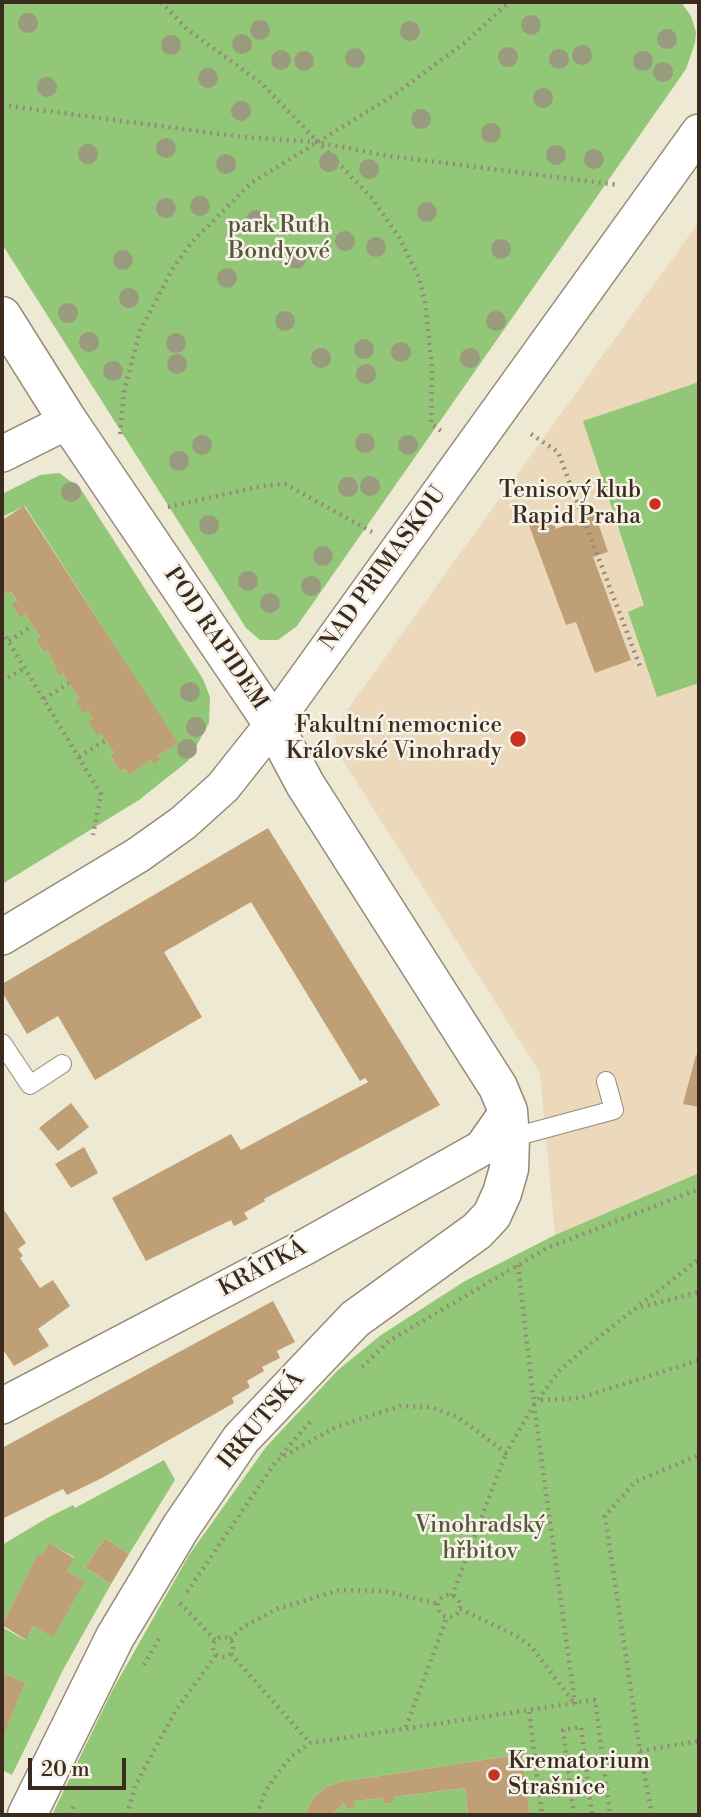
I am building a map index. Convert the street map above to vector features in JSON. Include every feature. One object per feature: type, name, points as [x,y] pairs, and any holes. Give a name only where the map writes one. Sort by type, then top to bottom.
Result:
[{"type":"street","name":"NAD PRIMASKOU","points":[[2,937],[138,855],[183,823],[223,787],[273,724],[699,132]]},
{"type":"street","name":"POD RAPIDEM","points":[[2,316],[68,421],[273,724],[305,784],[498,1087],[509,1124]]},
{"type":"street","points":[[2,454],[68,421]]},
{"type":"street","name":"KRÁTKÁ","points":[[2,1406],[305,1247],[482,1147],[509,1124]]},
{"type":"street","name":"IRKUTSKÁ","points":[[27,1815],[115,1637],[181,1527],[241,1439],[355,1319],[466,1239],[492,1215],[509,1169],[509,1124]]},
{"type":"lane","points":[[2,1043],[30,1085],[62,1064]]},
{"type":"lane","points":[[509,1124],[614,1110],[606,1081]]},
{"type":"path","points":[[161,2],[188,30],[260,82],[371,197],[400,237],[419,278],[425,300],[432,368],[431,424],[470,450]]},
{"type":"path","points":[[120,446],[124,391],[140,331],[173,268],[201,232],[250,183],[413,81],[478,32],[509,2]]},
{"type":"path","points":[[2,105],[243,137],[317,142],[389,156],[620,185]]},
{"type":"path","points":[[531,434],[558,452],[641,669]]},
{"type":"path","points":[[137,522],[167,507],[262,486],[285,484],[373,533]]},
{"type":"path","points":[[9,641],[32,626]]},
{"type":"path","points":[[2,631],[101,794],[93,835]]},
{"type":"path","points":[[2,681],[25,668]]},
{"type":"path","points":[[44,699],[69,683]]},
{"type":"path","points":[[79,757],[106,740]]},
{"type":"path","points":[[354,1376],[389,1341],[518,1265],[557,1244],[699,1189]]},
{"type":"path","points":[[452,1596],[506,1453],[534,1405],[541,1400],[559,1371],[699,1259]]},
{"type":"path","points":[[518,1265],[534,1405],[575,1704]]},
{"type":"path","points":[[640,1307],[699,1292]]},
{"type":"path","points":[[541,1400],[580,1398],[699,1360]]},
{"type":"path","points":[[277,1460],[336,1427],[368,1415],[414,1406],[431,1407],[458,1417],[506,1453]]},
{"type":"path","points":[[173,1614],[277,1460],[319,1412]]},
{"type":"path","points":[[652,1815],[605,1516],[635,1482],[699,1455]]},
{"type":"path","points":[[230,1639],[243,1627],[277,1609],[340,1590],[384,1591],[439,1604]]},
{"type":"path","points":[[439,1604],[446,1596],[452,1596],[457,1599],[460,1609],[515,1635],[531,1646],[575,1704]]},
{"type":"path","points":[[180,1603],[215,1640]]},
{"type":"path","points":[[439,1604],[442,1614],[447,1617],[452,1617],[460,1609]]},
{"type":"path","points":[[406,1727],[447,1617]]},
{"type":"path","points":[[215,1640],[225,1636],[230,1639],[233,1644],[231,1654]]},
{"type":"path","points":[[140,1672],[160,1637]]},
{"type":"path","points":[[215,1640],[213,1644],[216,1655]]},
{"type":"path","points":[[216,1655],[220,1657],[231,1654]]},
{"type":"path","points":[[231,1654],[310,1743]]},
{"type":"path","points":[[127,1815],[135,1786],[176,1710],[216,1655]]},
{"type":"path","points":[[257,1815],[265,1792],[277,1774],[292,1756],[310,1743],[595,1700],[610,1815]]},
{"type":"path","points":[[529,1712],[542,1815]]},
{"type":"path","points":[[574,1815],[563,1730],[581,1727],[592,1815]]},
{"type":"path","points":[[640,1751],[699,1741]]},
{"type":"path","points":[[71,1815],[79,1796]]},
{"type":"shaded area","name":"Fakultní nemocnice Královské Vinohrady","points":[[699,222],[699,1173],[555,1235],[540,1073],[337,751],[335,727]]},
{"type":"green space","name":"park Ruth Bondyové","points":[[2,2],[681,2],[691,16],[696,32],[695,43],[686,69],[297,626],[278,640],[260,640],[246,628],[2,244]]},
{"type":"green space","name":"Tenisový klub Rapid Praha","points":[[699,382],[699,683],[657,697],[628,612],[644,605],[583,421]]},
{"type":"green space","points":[[59,473],[80,488],[203,679],[210,697],[209,723],[188,761],[139,800],[2,884],[2,587],[6,594],[11,592],[40,637],[36,640],[44,653],[48,650],[59,675],[63,674],[79,698],[76,700],[88,711],[114,753],[110,755],[120,771],[125,769],[129,774],[151,760],[154,763],[160,759],[158,756],[177,743],[25,506],[2,517],[2,494],[40,475]]},
{"type":"green space","name":"Vinohradský hřbitov","points":[[699,1173],[699,1815],[530,1815],[522,1754],[341,1782],[326,1787],[313,1798],[305,1815],[52,1815],[112,1691],[189,1555],[266,1447],[338,1370],[381,1335],[465,1281],[555,1235]]},
{"type":"green space","points":[[164,1460],[175,1480],[129,1554],[105,1538],[85,1567],[111,1584],[63,1670],[12,1775],[2,1770],[2,1737],[25,1683],[2,1672],[2,1627],[25,1640],[33,1626],[53,1636],[84,1581],[67,1571],[74,1557],[50,1544],[42,1556],[38,1555],[2,1625],[2,1545],[47,1518],[73,1505],[75,1508]]},
{"type":"green space","points":[[465,1788],[468,1815],[332,1815],[344,1803],[346,1809],[354,1808],[354,1801],[383,1798],[385,1804],[393,1803],[393,1797]]},
{"type":"building","points":[[24,506],[178,743],[158,756],[161,759],[154,764],[151,760],[129,775],[125,769],[120,771],[110,755],[114,753],[101,733],[97,735],[88,722],[93,719],[88,711],[83,714],[76,700],[79,698],[63,674],[59,676],[48,650],[44,653],[36,640],[40,637],[25,614],[20,617],[12,604],[17,601],[11,592],[6,594],[2,587],[2,520]]},
{"type":"building","points":[[550,512],[556,529],[595,514],[608,552],[593,557],[631,660],[595,673],[576,622],[566,625],[527,520]]},
{"type":"building","points":[[268,828],[440,1105],[264,1199],[265,1201],[244,1213],[248,1219],[234,1226],[231,1220],[146,1261],[112,1198],[231,1134],[241,1150],[368,1082],[365,1078],[360,1081],[251,902],[164,952],[202,1017],[95,1080],[58,1016],[27,1034],[2,992],[2,984]]},
{"type":"building","points":[[696,1055],[699,1056],[699,1107],[683,1104]]},
{"type":"building","points":[[71,1103],[89,1127],[58,1151],[39,1128]]},
{"type":"building","points":[[84,1147],[98,1173],[71,1188],[55,1164]]},
{"type":"building","points":[[2,1207],[26,1243],[18,1249],[23,1256],[20,1258],[40,1288],[53,1280],[70,1306],[38,1329],[49,1346],[14,1366],[2,1348]]},
{"type":"building","points":[[273,1301],[295,1342],[277,1351],[280,1358],[262,1367],[264,1371],[247,1381],[250,1387],[232,1398],[234,1403],[102,1478],[67,1495],[63,1489],[2,1519],[2,1448]]},
{"type":"building","points":[[105,1538],[129,1554],[111,1584],[85,1567]]},
{"type":"building","points":[[49,1543],[74,1558],[67,1571],[85,1581],[53,1637],[33,1626],[26,1640],[2,1625],[38,1554],[42,1556]]},
{"type":"building","points":[[2,1672],[25,1683],[2,1739]]},
{"type":"building","points":[[522,1754],[530,1815],[468,1815],[465,1788],[393,1797],[393,1803],[384,1804],[383,1798],[354,1801],[354,1808],[346,1809],[344,1803],[332,1815],[305,1815],[313,1798],[326,1787],[341,1782]]},
{"type":"place","name":"Tenisový klub Rapid Praha","points":[[655,504]]},
{"type":"place","name":"Fakultní nemocnice Královské Vinohrady","points":[[518,739]]},
{"type":"place","name":"Krematorium Strašnice","points":[[494,1775]]}]
